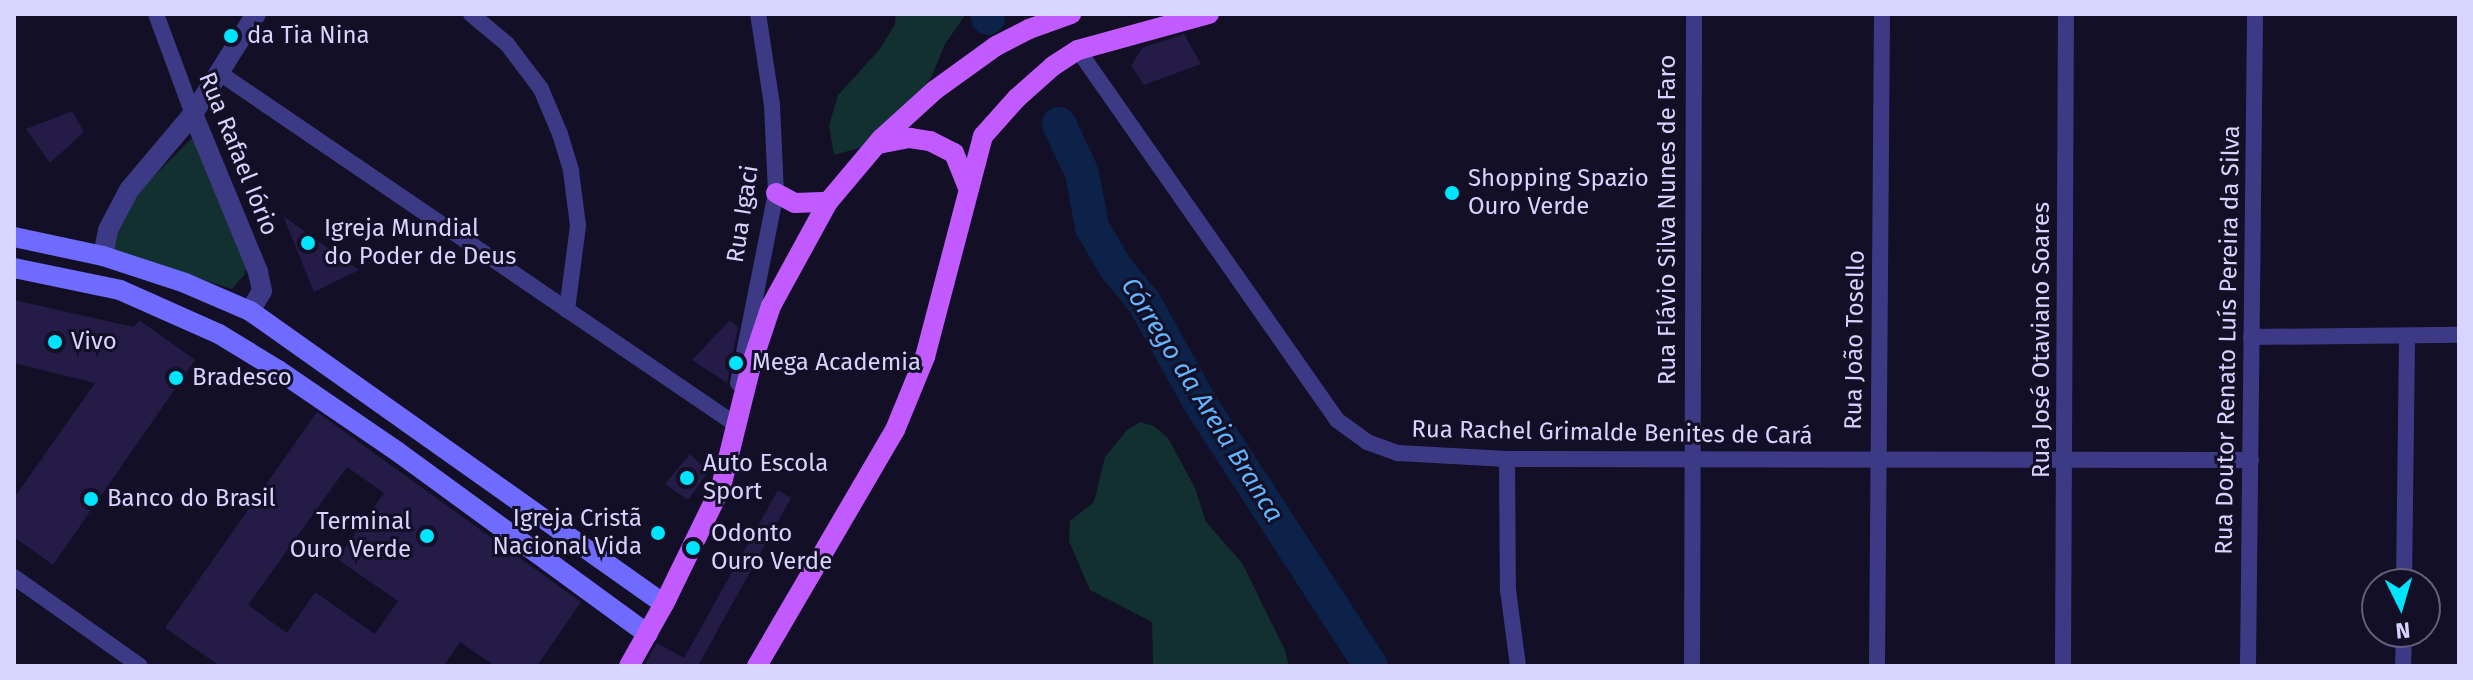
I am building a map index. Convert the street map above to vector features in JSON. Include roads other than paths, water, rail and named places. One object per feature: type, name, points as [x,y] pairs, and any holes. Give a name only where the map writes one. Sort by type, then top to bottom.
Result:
[{"type":"main road","points":[[757,666],[895,430],[925,357],[947,281],[967,186],[983,136],[1017,98],[1053,66],[1078,50],[1209,14]]},
{"type":"main road","points":[[629,666],[664,604],[721,487],[734,423],[771,306],[828,202],[876,145],[935,90],[996,46],[1057,16],[1068,29],[1078,50]]},
{"type":"main road","points":[[876,145],[910,138],[930,141],[954,153],[967,186]]},
{"type":"main road","points":[[776,193],[795,203],[828,202]]},
{"type":"main road","points":[[14,237],[103,256],[185,283],[250,311],[664,604]]},
{"type":"main road","points":[[103,256],[120,290]]},
{"type":"main road","points":[[14,268],[120,290],[219,334],[350,419],[648,634]]},
{"type":"main road","points":[[219,334],[250,311]]},
{"type":"main road","points":[[350,419],[373,397]]},
{"type":"street","name":"Rua Rafael Iório","points":[[156,14],[258,272],[262,291],[250,311]]},
{"type":"street","points":[[103,256],[108,230],[129,190],[193,114],[256,14]]},
{"type":"street","points":[[471,14],[507,44],[533,77],[560,134],[571,171],[578,226],[567,310]]},
{"type":"street","name":"Rua Igaci","points":[[734,423],[776,193],[772,105],[758,14]]},
{"type":"street","name":"Rua Flávio Silva Nunes de Faro","points":[[1692,666],[1694,14]]},
{"type":"street","name":"Rua João Tosello","points":[[1877,666],[1882,14]]},
{"type":"street","name":"Rua José Otaviano Soares","points":[[2063,666],[2066,14]]},
{"type":"street","name":"Rua Doutor Renato Luís Pereira da Silva","points":[[2248,666],[2255,14]]},
{"type":"street","name":"Rua Rachel Grimalde Benites de Cará","points":[[1078,50],[1337,420],[1367,442],[1398,453],[1507,459],[1878,462],[2251,460]]},
{"type":"street","points":[[218,72],[734,423]]},
{"type":"street","points":[[2251,337],[2459,335]]},
{"type":"street","points":[[2404,568],[2407,336]]},
{"type":"street","points":[[1507,459],[1508,590],[1518,666]]},
{"type":"street","points":[[14,577],[140,666]]},
{"type":"waterway","name":"Córrego da Areia Branca","points":[[987,14],[988,18]]},
{"type":"waterway","name":"Córrego da Areia Branca","points":[[1059,124],[1082,173],[1092,227],[1116,268],[1144,302],[1202,406],[1371,666]]},
{"type":"place","name":"da Tia Nina","points":[[231,36]]},
{"type":"place","name":"Shopping Spazio Ouro Verde","points":[[1452,193]]},
{"type":"place","name":"Igreja Mundial do Poder de Deus","points":[[308,243]]},
{"type":"place","name":"Vivo","points":[[55,342]]},
{"type":"place","name":"Mega Academia","points":[[736,363]]},
{"type":"place","name":"Bradesco","points":[[176,378]]},
{"type":"place","name":"Auto Escola Sport","points":[[687,478]]},
{"type":"place","name":"Banco do Brasil","points":[[91,499]]},
{"type":"place","name":"Igreja Cristã Nacional Vida","points":[[658,533]]},
{"type":"place","name":"Terminal Ouro Verde","points":[[427,536]]},
{"type":"place","name":"Odonto Ouro Verde","points":[[693,548]]}]
